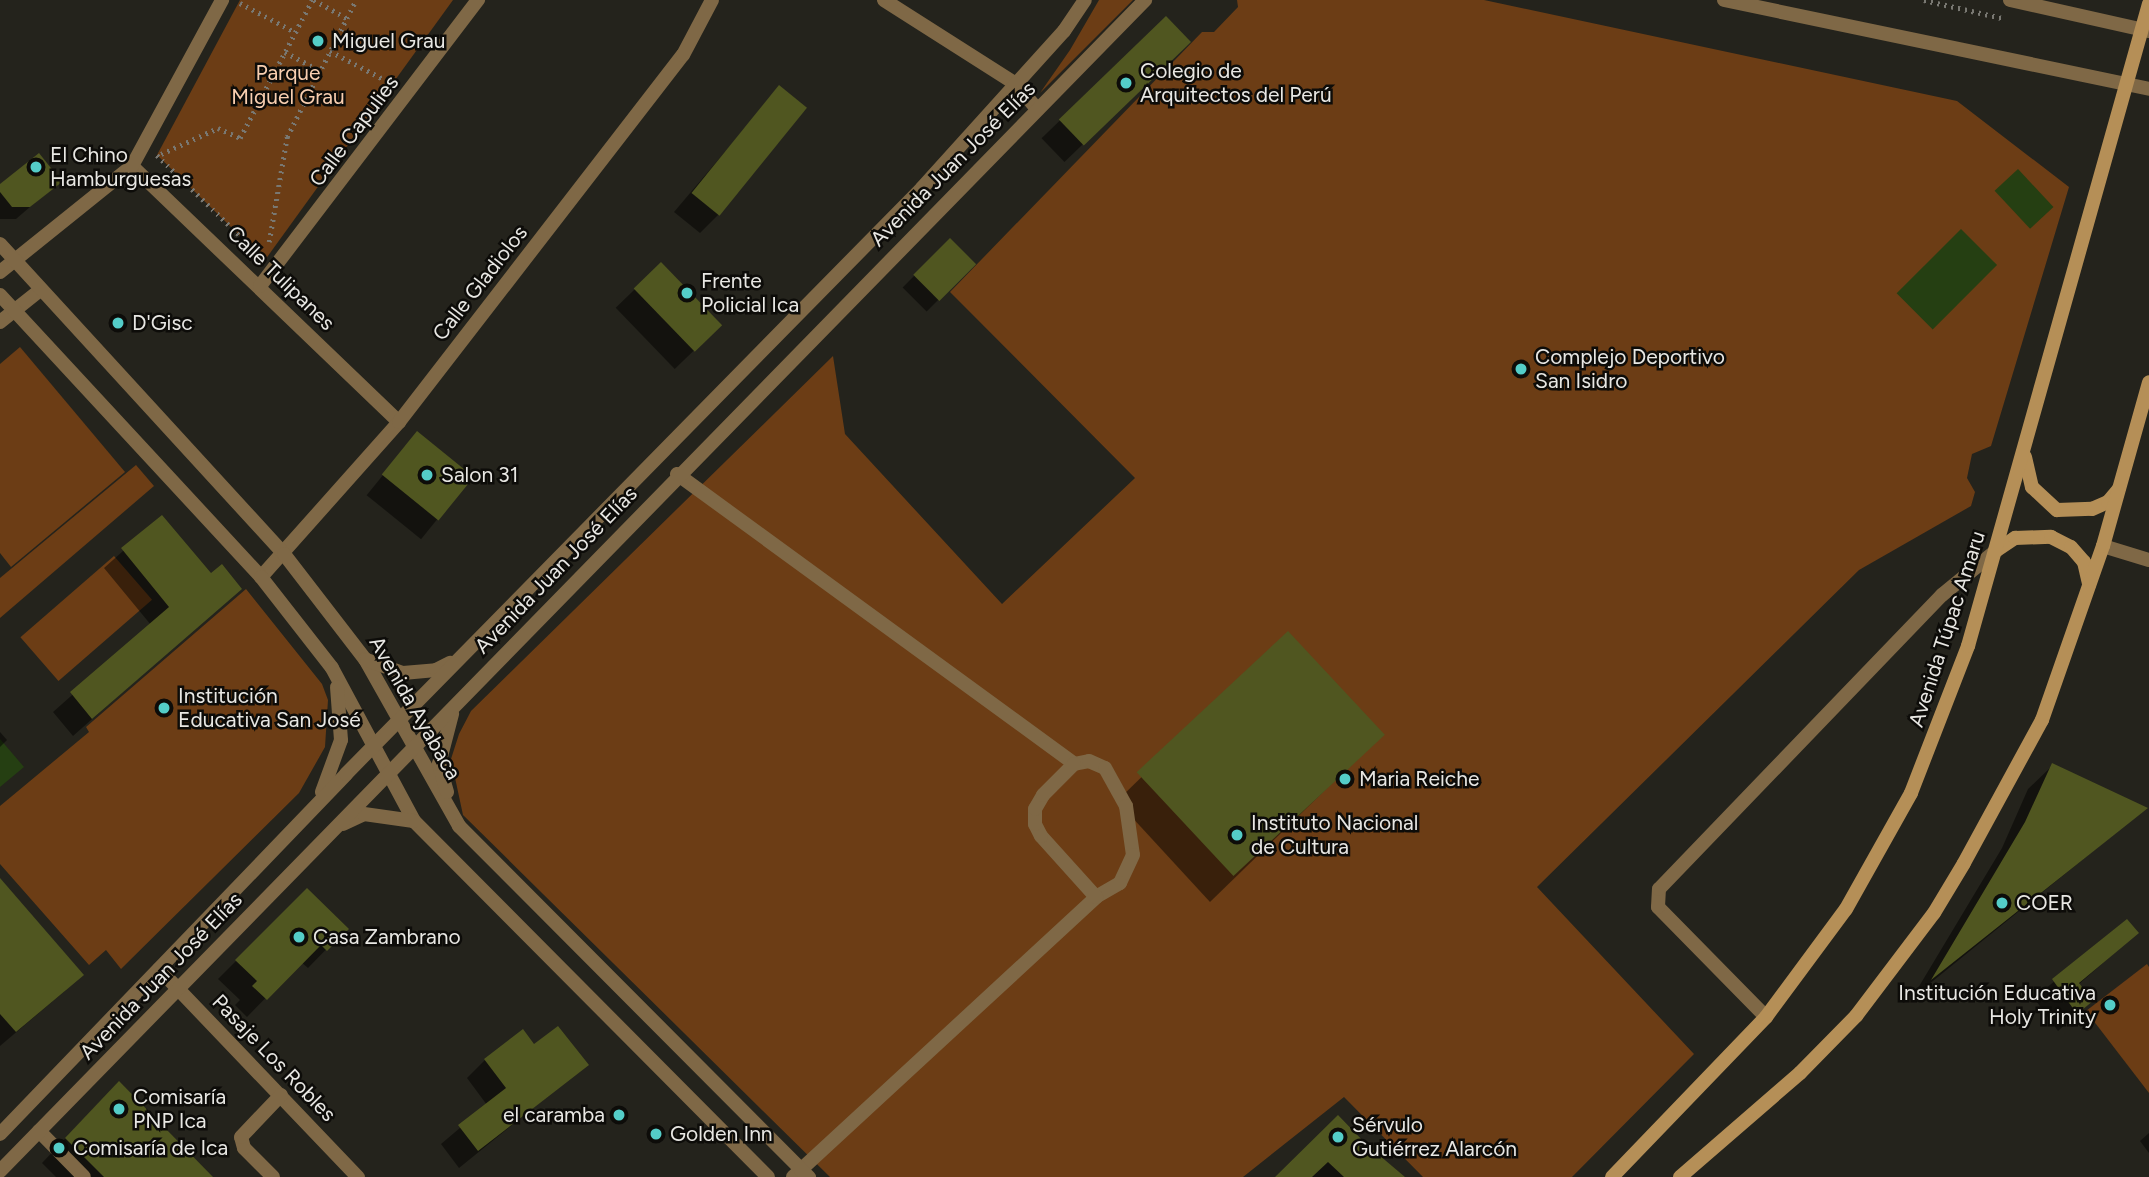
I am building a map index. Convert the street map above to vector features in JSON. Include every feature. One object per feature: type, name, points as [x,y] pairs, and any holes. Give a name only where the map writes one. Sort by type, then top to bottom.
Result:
[{"type":"main road","name":"Avenida Túpac Amaru","points":[[1612,1177],[1766,1017],[1846,909],[1911,793],[1968,646],[1997,550],[2123,84],[2145,30],[2149,4]]},
{"type":"main road","points":[[1681,1177],[1800,1073],[1856,1016],[1934,913],[2042,720],[2103,546],[2149,382]]},
{"type":"main road","points":[[2024,452],[2032,487],[2057,510],[2092,509],[2108,502],[2119,488]]},
{"type":"main road","points":[[1997,550],[2015,538],[2051,537],[2071,547],[2084,562],[2089,586]]},
{"type":"street","points":[[0,272],[132,166],[222,0]]},
{"type":"street","name":"Calle Capulies","points":[[260,286],[478,0]]},
{"type":"street","name":"Calle Gladiolos","points":[[261,576],[285,554],[399,422],[683,55],[712,0]]},
{"type":"street","points":[[884,0],[1016,84],[1037,109]]},
{"type":"street","name":"Avenida Juan José Elías","points":[[0,1135],[313,808],[922,188],[1016,84],[1085,0]]},
{"type":"street","name":"Avenida Juan José Elías","points":[[0,1171],[389,774],[677,474],[1145,0]]},
{"type":"street","points":[[1724,0],[2149,89]]},
{"type":"street","points":[[2010,0],[2145,30]]},
{"type":"street","name":"Calle Tulipanes","points":[[132,166],[399,422]]},
{"type":"street","name":"Avenida Ayabaca","points":[[0,244],[39,290],[285,554],[365,659],[459,826],[801,1175]]},
{"type":"street","points":[[0,322],[39,290]]},
{"type":"street","points":[[0,295],[261,576],[332,668],[414,821],[768,1177]]},
{"type":"street","points":[[677,474],[1074,764]]},
{"type":"street","points":[[2103,546],[2149,560]]},
{"type":"street","points":[[1766,1017],[1658,907],[1659,889],[1942,595],[1997,550]]},
{"type":"street","points":[[365,659],[402,673],[436,670],[458,660]]},
{"type":"street","points":[[313,808],[328,782],[341,740],[342,716],[332,668]]},
{"type":"street","points":[[459,826],[439,764],[446,724],[462,698]]},
{"type":"street","points":[[801,1175],[1096,897],[1109,893],[1129,871],[1134,835],[1118,786],[1105,768],[1089,761],[1074,764],[1043,795],[1035,809],[1035,824],[1041,836],[1096,897]]},
{"type":"street","points":[[328,834],[364,814],[414,821]]},
{"type":"street","name":"Pasaje Los Robles","points":[[159,969],[358,1177]]},
{"type":"street","points":[[273,1177],[244,1149],[241,1137],[281,1095]]},
{"type":"street","points":[[39,1131],[84,1177]]},
{"type":"path","points":[[157,155],[218,128],[240,138],[313,0],[347,18]]},
{"type":"path","points":[[265,260],[287,137],[356,0]]},
{"type":"path","points":[[232,14],[239,1],[295,32]]},
{"type":"path","points":[[330,51],[391,83]]},
{"type":"path","points":[[285,52],[320,71]]},
{"type":"path","points":[[384,93],[399,73]]},
{"type":"path","points":[[157,155],[163,144]]},
{"type":"path","points":[[157,155],[265,260]]},
{"type":"path","points":[[265,260],[280,239]]},
{"type":"green space","name":"Parque Miguel Grau","points":[[240,0],[453,0],[265,260],[157,155]]},
{"type":"green space","points":[[1099,0],[1133,0],[1040,93],[1070,50]]},
{"type":"green space","points":[[1237,0],[1484,0],[1957,101],[2069,187],[1991,446],[1972,454],[1967,478],[1975,492],[1971,506],[1859,570],[1537,887],[1694,1054],[1572,1177],[1423,1177],[1344,1097],[1243,1177],[830,1177],[463,815],[451,759],[459,734],[471,711],[833,356],[845,434],[1002,604],[1135,478],[950,292],[1202,32],[1214,32],[1238,7]]},
{"type":"green space","points":[[20,347],[125,472],[11,567],[0,553],[0,364]]},
{"type":"green space","points":[[136,465],[154,486],[0,618],[0,578]]},
{"type":"green space","points":[[114,556],[152,600],[58,681],[20,637]]},
{"type":"green space","points":[[246,589],[322,684],[328,700],[325,747],[299,793],[121,969],[106,950],[89,965],[0,864],[0,806],[89,732],[86,727]]},
{"type":"green space","points":[[2147,964],[2149,967],[2149,1093],[2086,1011]]},
{"type":"shaded area","points":[[2018,169],[2053,207],[2030,229],[1995,191]]},
{"type":"shaded area","points":[[1961,229],[1997,265],[1933,329],[1897,293]]},
{"type":"shaded area","points":[[0,739],[24,767],[0,787]]},
{"type":"building","name":"Colegio de Arquitectos del Perú","points":[[1166,16],[1191,42],[1084,145],[1059,120]]},
{"type":"building","points":[[779,85],[807,108],[720,216],[692,193]]},
{"type":"building","name":"El Chino Hamburguesas","points":[[39,153],[62,182],[30,207],[12,207],[0,192],[0,184]]},
{"type":"building","points":[[950,238],[976,264],[939,301],[913,275]]},
{"type":"building","points":[[661,262],[722,325],[695,352],[634,288]]},
{"type":"building","name":"Salon 31","points":[[417,431],[474,477],[438,520],[382,475]]},
{"type":"building","points":[[162,515],[211,573],[222,564],[242,589],[92,719],[70,692],[169,607],[121,548]]},
{"type":"building","points":[[1288,631],[1385,735],[1233,876],[1137,772]]},
{"type":"building","name":"COER","points":[[2052,763],[2148,808],[1931,980],[2025,822]]},
{"type":"building","points":[[0,878],[84,975],[16,1032],[0,1014]]},
{"type":"building","name":"Casa Zambrano","points":[[307,888],[349,929],[327,951],[321,945],[267,1000],[252,986],[257,981],[235,960]]},
{"type":"building","points":[[2127,919],[2139,933],[2079,983],[2093,1001],[2077,1014],[2052,979]]},
{"type":"building","points":[[558,1026],[589,1065],[478,1151],[458,1125],[506,1088],[484,1059],[523,1029],[534,1044]]},
{"type":"building","name":"Comisaría PNP Ica","points":[[119,1081],[213,1177],[104,1177],[65,1138]]},
{"type":"building","points":[[1338,1115],[1366,1144],[1405,1177],[1344,1177],[1328,1162],[1312,1177],[1275,1177]]},
{"type":"place","name":"Miguel Grau","points":[[318,41]]},
{"type":"place","name":"Colegio de Arquitectos del Perú","points":[[1126,83]]},
{"type":"place","name":"El Chino Hamburguesas","points":[[36,167]]},
{"type":"place","name":"Frente Policial Ica","points":[[687,293]]},
{"type":"place","name":"D'Gisc","points":[[118,323]]},
{"type":"place","name":"Complejo Deportivo San Isidro","points":[[1521,369]]},
{"type":"place","name":"Salon 31","points":[[427,475]]},
{"type":"place","name":"Institución Educativa San José","points":[[164,708]]},
{"type":"place","name":"Maria Reiche","points":[[1345,779]]},
{"type":"place","name":"Instituto Nacional de Cultura","points":[[1237,835]]},
{"type":"place","name":"COER","points":[[2002,903]]},
{"type":"place","name":"Casa Zambrano","points":[[299,937]]},
{"type":"place","name":"Institución Educativa Holy Trinity","points":[[2110,1005]]},
{"type":"place","name":"Comisaría PNP Ica","points":[[119,1109]]},
{"type":"place","name":"el caramba","points":[[619,1115]]},
{"type":"place","name":"Golden Inn","points":[[656,1134]]},
{"type":"place","name":"Sérvulo Gutiérrez Alarcón","points":[[1338,1137]]},
{"type":"place","name":"Comisaría de Ica","points":[[59,1148]]}]
